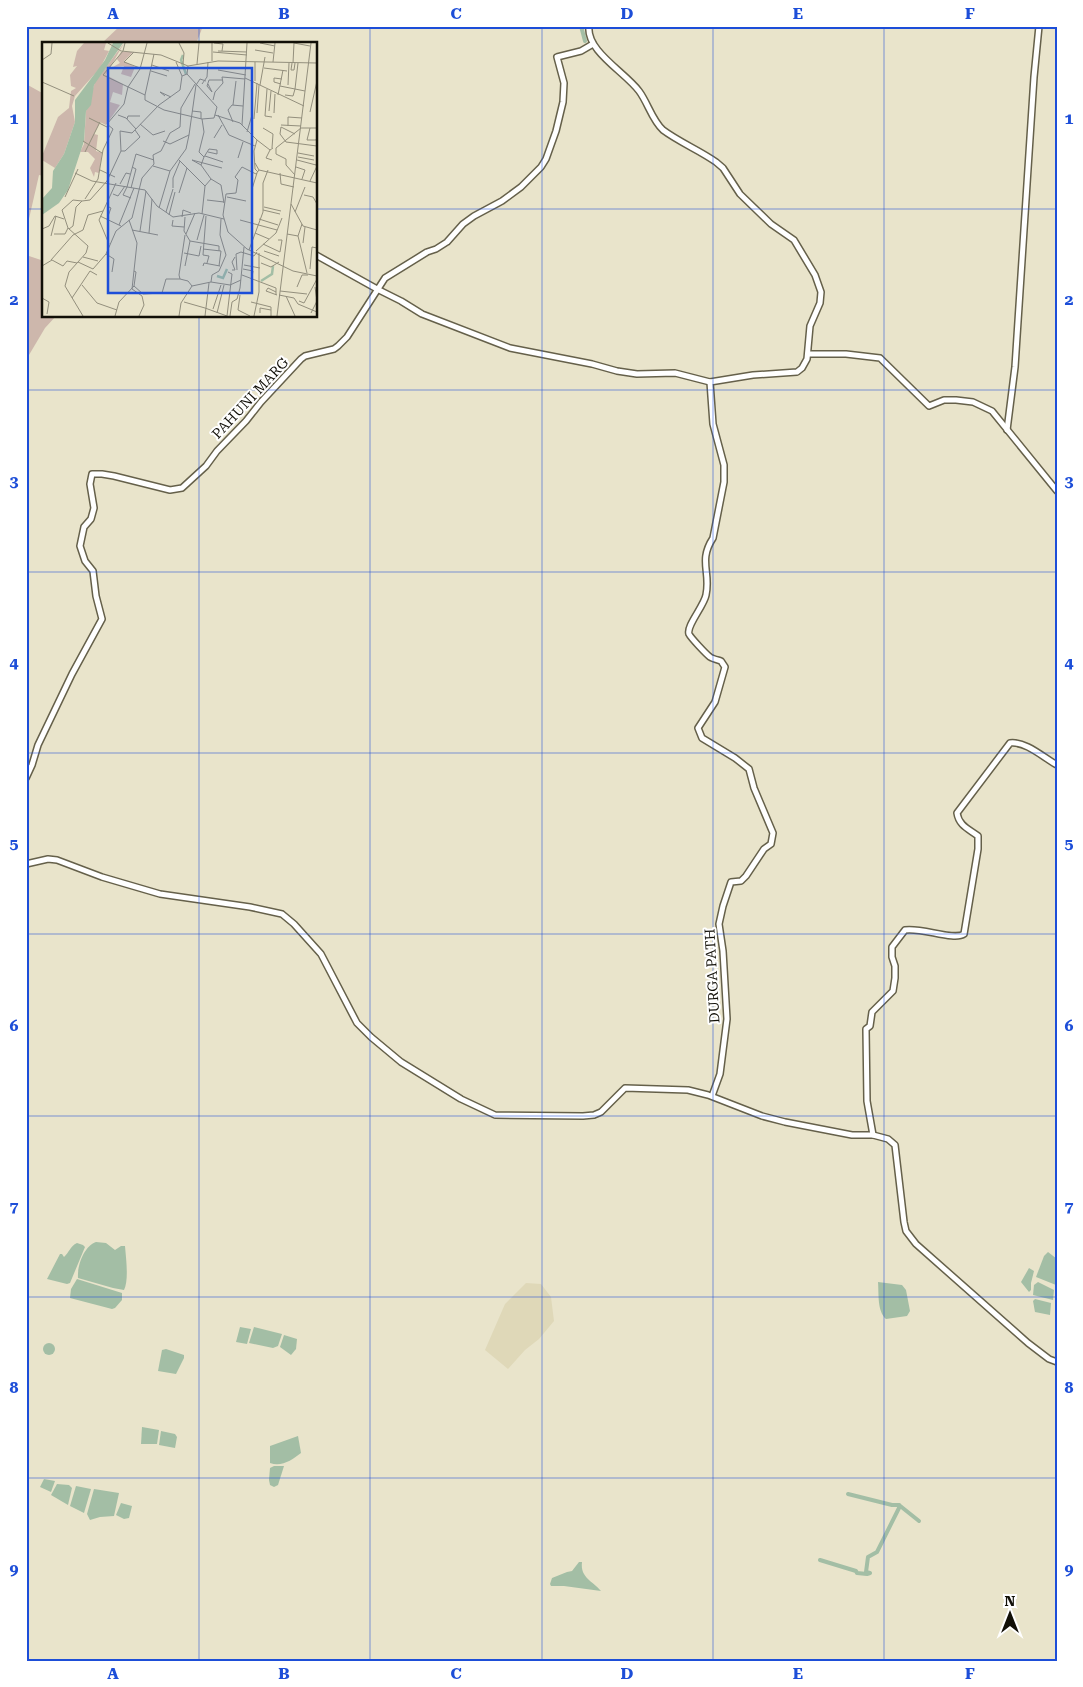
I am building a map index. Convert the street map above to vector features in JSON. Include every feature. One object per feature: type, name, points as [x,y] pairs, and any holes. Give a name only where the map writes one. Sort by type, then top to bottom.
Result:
[{"type":"street","points":[[318,257],[432,318],[470,331],[510,348],[631,373],[676,373],[710,382],[754,375],[797,372],[802,368],[808,354],[810,326],[820,303],[821,292],[815,275],[794,240],[772,224],[740,194],[723,168],[716,162],[662,129],[637,88],[593,44],[589,36],[589,26]]},
{"type":"street","points":[[1007,430],[1013,390],[1034,77],[1040,26]]},
{"type":"street","name":"PAHUNI MARG","points":[[26,778],[38,745],[72,674],[102,619],[96,596],[93,571],[85,561],[80,546],[84,527],[91,518],[94,508],[90,484],[92,474],[114,476],[170,490],[182,488],[206,466],[217,451],[301,359],[305,356],[334,349],[347,337],[376,289],[385,278],[446,242],[462,224],[502,201],[521,187],[541,167],[556,131],[563,102],[564,83],[557,57],[581,51],[593,44]]},
{"type":"street","points":[[808,354],[846,354],[880,358],[929,406],[944,400],[973,402],[992,411],[1057,490]]},
{"type":"street","name":"DURGA PATH","points":[[710,382],[713,424],[722,452],[724,482],[713,538],[705,556],[706,594],[702,607],[688,631],[690,636],[712,658],[721,661],[725,667],[714,702],[698,728],[702,738],[749,769],[754,788],[773,833],[771,844],[764,849],[748,874],[740,881],[731,882],[723,906],[720,924],[724,951],[727,1019],[720,1074],[712,1096]]},
{"type":"street","points":[[873,1135],[867,1101],[866,1029],[870,1026],[872,1012],[893,991],[896,978],[892,947],[905,930],[921,929],[954,937],[961,937],[964,934],[978,849],[978,836],[967,830],[958,820],[957,813],[1010,743],[1016,743],[1029,748],[1057,765]]},
{"type":"street","points":[[26,864],[48,859],[57,860],[102,877],[160,894],[250,907],[282,914],[294,924],[321,954],[357,1023],[400,1062],[495,1116],[594,1115],[601,1112],[625,1088],[688,1090],[712,1096],[762,1116],[785,1122],[852,1135],[873,1135],[888,1139],[895,1145],[906,1231],[916,1244],[1028,1343],[1049,1360],[1057,1362]]},
{"type":"shaded area","points":[[120,26],[203,26],[197,42],[103,42]]},
{"type":"shaded area","points":[[26,84],[42,93],[42,176],[39,175],[26,232]]},
{"type":"shaded area","points":[[26,255],[42,260],[42,318],[54,318],[45,328],[26,360]]},
{"type":"shaded area","points":[[96,1242],[106,1243],[115,1250],[125,1246],[127,1275],[124,1290],[78,1278],[82,1257],[88,1248]]},
{"type":"shaded area","points":[[77,1243],[85,1247],[70,1283],[47,1279],[60,1254],[64,1257]]},
{"type":"shaded area","points":[[1048,1252],[1057,1259],[1056,1285],[1036,1277],[1044,1256]]},
{"type":"shaded area","points":[[1029,1268],[1034,1271],[1029,1292],[1021,1282]]},
{"type":"shaded area","points":[[77,1279],[122,1293],[122,1300],[112,1309],[70,1298],[71,1289]]},
{"type":"shaded area","points":[[878,1282],[902,1285],[906,1290],[910,1311],[907,1316],[886,1319],[883,1316],[880,1307]]},
{"type":"shaded area","points":[[1038,1282],[1054,1290],[1053,1300],[1033,1295],[1034,1285]]},
{"type":"shaded area","points":[[526,1283],[541,1284],[551,1297],[554,1321],[539,1339],[525,1350],[508,1369],[485,1350],[505,1304]]},
{"type":"shaded area","points":[[1035,1299],[1051,1303],[1050,1315],[1035,1312],[1033,1301]]},
{"type":"shaded area","points":[[240,1327],[251,1329],[247,1344],[236,1342]]},
{"type":"shaded area","points":[[254,1327],[282,1334],[278,1346],[273,1348],[249,1343]]},
{"type":"shaded area","points":[[284,1335],[297,1339],[296,1349],[291,1355],[280,1347]]},
{"type":"shaded area","points":[[51,1343],[54,1344],[54,1354],[47,1355],[44,1354],[43,1347],[44,1344]]},
{"type":"shaded area","points":[[166,1349],[184,1355],[176,1374],[158,1371],[162,1350]]},
{"type":"shaded area","points":[[142,1427],[159,1430],[157,1444],[141,1444]]},
{"type":"shaded area","points":[[161,1431],[175,1434],[177,1437],[175,1448],[159,1445]]},
{"type":"shaded area","points":[[298,1436],[301,1453],[283,1463],[270,1463],[270,1446]]},
{"type":"shaded area","points":[[284,1466],[278,1485],[274,1487],[270,1485],[269,1480],[270,1468]]},
{"type":"shaded area","points":[[44,1479],[55,1481],[51,1492],[40,1487]]},
{"type":"shaded area","points":[[57,1484],[69,1485],[72,1488],[68,1505],[51,1495]]},
{"type":"shaded area","points":[[76,1486],[91,1489],[84,1513],[70,1506]]},
{"type":"shaded area","points":[[94,1489],[119,1493],[114,1516],[90,1520],[87,1514]]},
{"type":"shaded area","points":[[121,1503],[132,1506],[129,1518],[124,1519],[116,1515]]},
{"type":"shaded area","points":[[579,1562],[582,1562],[585,1576],[601,1591],[551,1586],[552,1578],[572,1571]]},
{"type":"waterway","points":[[581,26],[585,41]]},
{"type":"waterway","points":[[848,1494],[899,1505],[919,1521]]},
{"type":"waterway","points":[[820,1560],[856,1571],[857,1573],[870,1573],[866,1572],[868,1557],[877,1552],[899,1505]]}]
